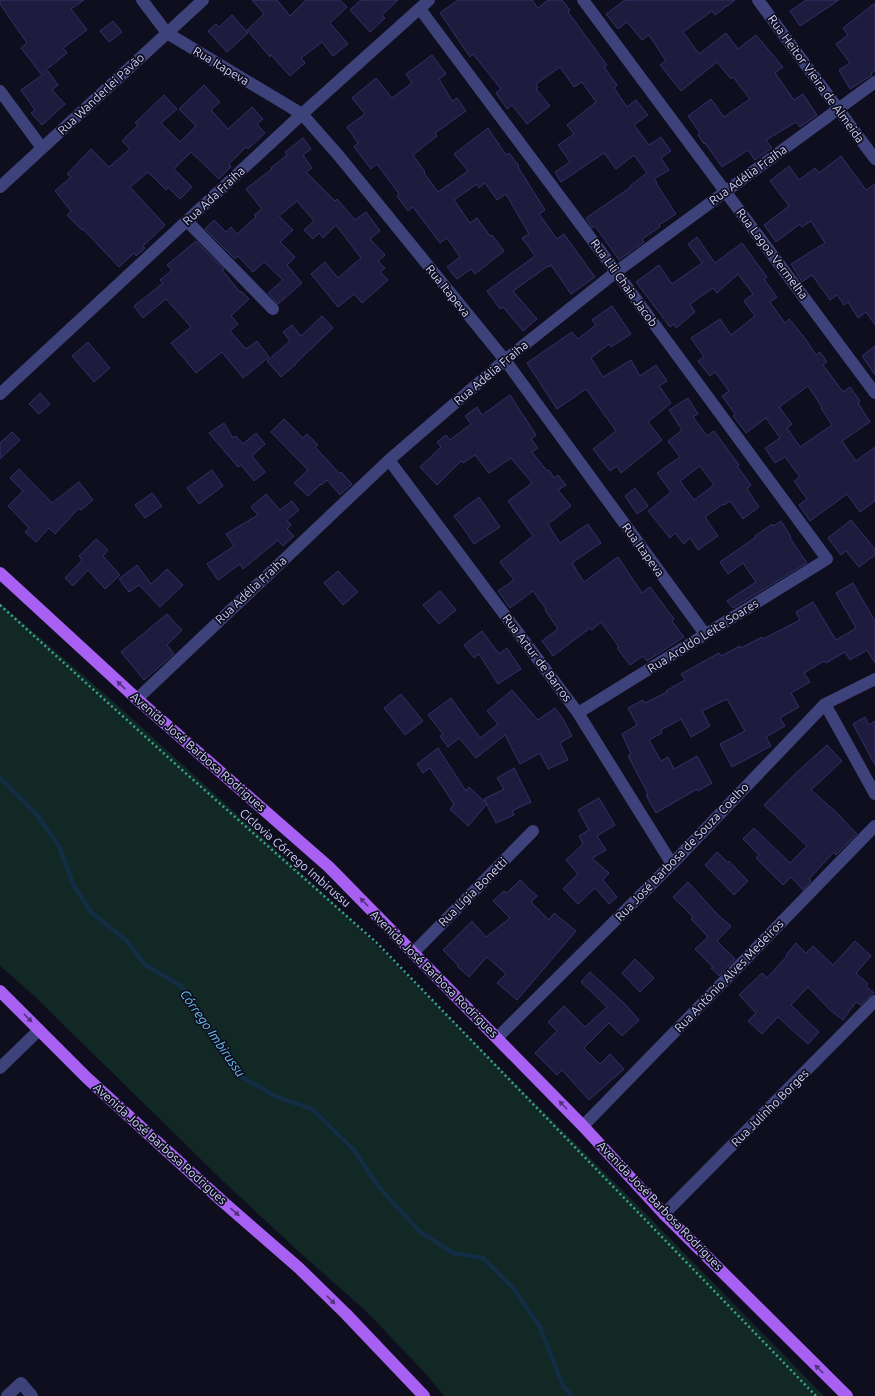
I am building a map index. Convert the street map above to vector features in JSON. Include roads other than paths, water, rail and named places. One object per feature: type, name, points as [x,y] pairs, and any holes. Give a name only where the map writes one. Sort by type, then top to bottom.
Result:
[{"type":"main road","name":"Avenida José Barbosa Rodrigues","points":[[0,573],[137,699],[329,867],[498,1037],[664,1214],[847,1396]]},
{"type":"main road","name":"Avenida José Barbosa Rodrigues","points":[[0,991],[87,1078],[222,1201],[299,1268],[346,1314],[424,1396]]},
{"type":"street","name":"Rua Itapeva","points":[[142,0],[167,33],[302,114],[344,163],[505,360],[705,634]]},
{"type":"street","name":"Rua Wanderlei Pavão","points":[[0,188],[202,0]]},
{"type":"street","name":"Rua Ada Fraiha","points":[[0,394],[302,114],[429,0]]},
{"type":"street","name":"Rua Lagoa Vermelha","points":[[582,0],[875,392]]},
{"type":"street","name":"Rua Heitor Vieira de Almeida","points":[[758,0],[875,159]]},
{"type":"street","name":"Rua Lili Chaia Jacob","points":[[420,9],[827,559]]},
{"type":"street","name":"Rua Adélia Fraiha","points":[[137,699],[389,460],[505,360],[616,272],[875,82]]},
{"type":"street","points":[[0,91],[42,148]]},
{"type":"street","points":[[187,221],[273,308]]},
{"type":"street","name":"Rua Artur de Barros","points":[[389,460],[578,713],[672,864]]},
{"type":"street","name":"Rua Aroldo Leite Soares","points":[[578,713],[827,559]]},
{"type":"street","name":"Rua José Barbosa de Souza Coelho","points":[[498,1037],[672,864],[825,704],[875,679]]},
{"type":"street","points":[[825,704],[875,794]]},
{"type":"street","name":"Rua Antônio Alves Medeiros","points":[[583,1126],[875,826]]},
{"type":"street","name":"Rua Lígia Bonetti","points":[[413,953],[533,831]]},
{"type":"street","name":"Rua Julinho Borges","points":[[664,1214],[875,1001]]},
{"type":"street","points":[[0,1068],[39,1030]]},
{"type":"street","points":[[7,1396],[21,1383],[32,1396]]},
{"type":"waterway","name":"Córrego Imbirussu","points":[[0,778],[37,815],[59,846],[74,886],[91,912],[127,941],[144,964],[181,986],[212,1035],[242,1077],[277,1097],[312,1109],[354,1150],[378,1186],[420,1232],[453,1253],[483,1258],[514,1289],[540,1327],[563,1386],[572,1396]]}]
